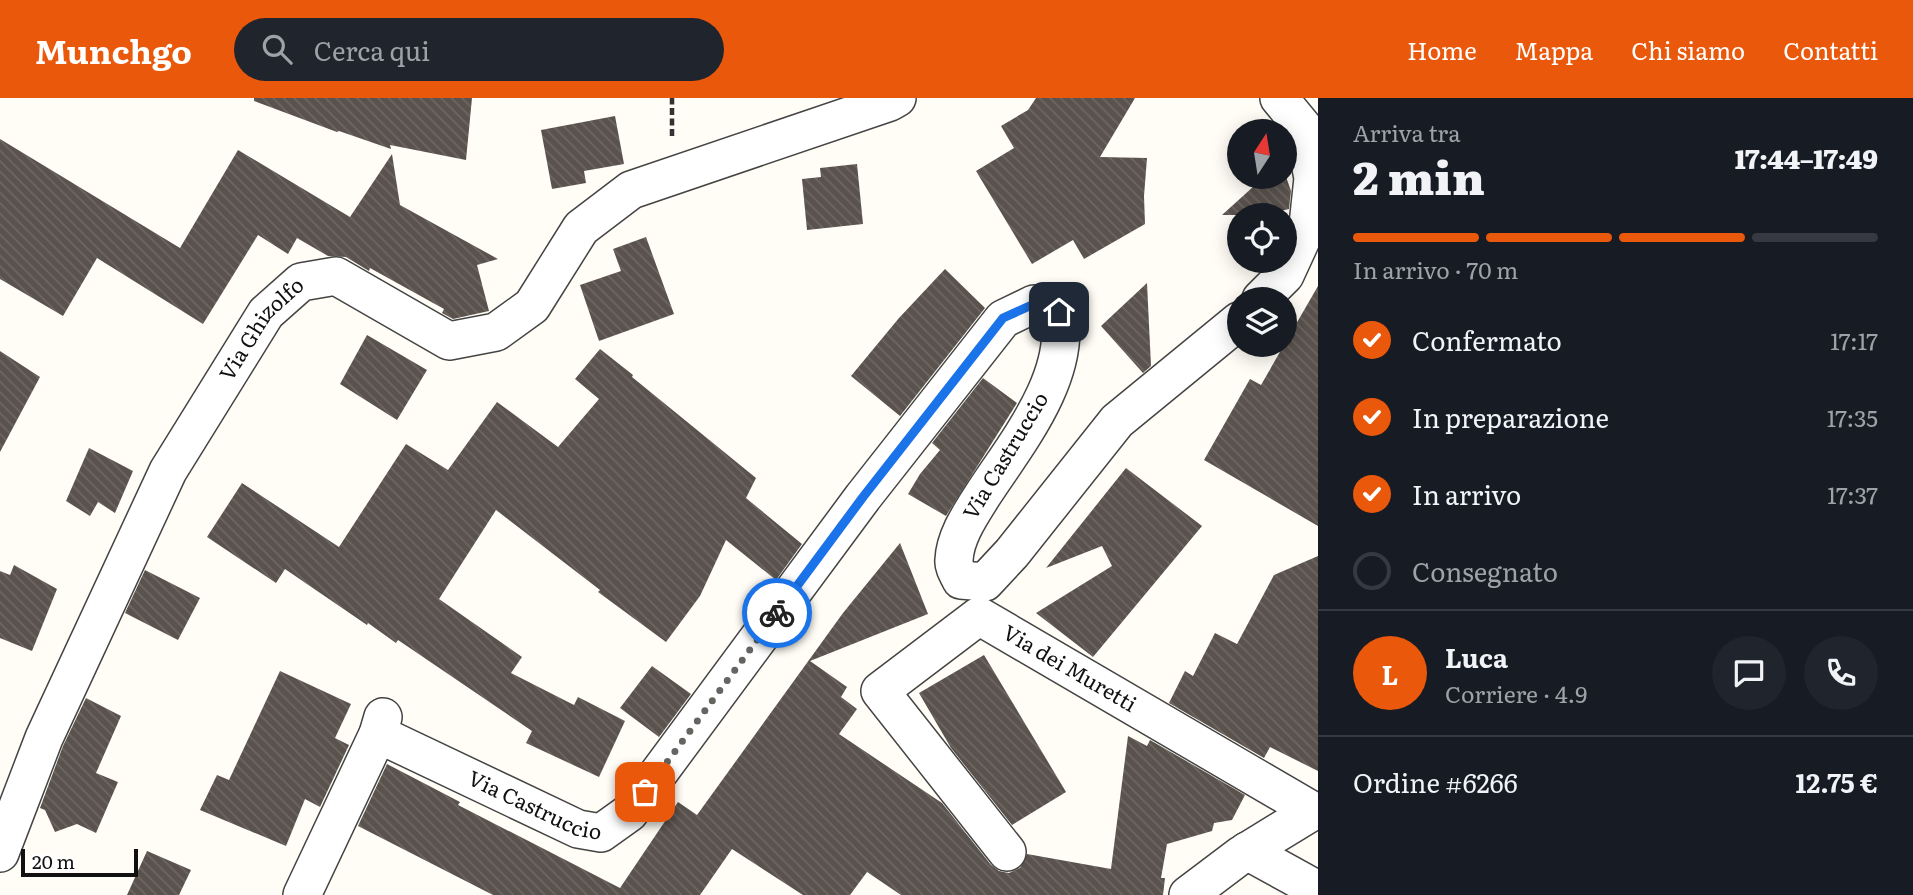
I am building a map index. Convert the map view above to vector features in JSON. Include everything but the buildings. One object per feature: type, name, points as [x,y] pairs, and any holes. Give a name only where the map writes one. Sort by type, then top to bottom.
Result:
[{"type":"street","name":"Via Ghizolfo","points":[[0,853],[44,738],[168,471],[266,313],[301,282],[336,276],[449,341],[496,332],[532,306],[581,228],[631,190],[897,98]]},
{"type":"street","points":[[1273,287],[1285,275],[1308,225],[1313,178],[1303,127],[1279,98]]},
{"type":"street","name":"Via Castruccio","points":[[302,895],[381,725],[578,830],[601,833],[629,813],[863,497],[1003,318],[1034,304],[1059,312],[1063,330],[1045,398],[964,525],[953,562],[961,580],[985,582],[1012,553],[1117,421],[1227,331]]},
{"type":"street","name":"Via dei Muretti","points":[[1007,852],[880,691],[979,616],[1313,811],[1247,851],[1188,895]]},
{"type":"street","points":[[1247,851],[1318,890]]},
{"type":"way so far","points":[[645,792],[777,613]]},
{"type":"route","points":[[777,613],[863,497],[1003,318],[1034,304],[1059,312]]}]
